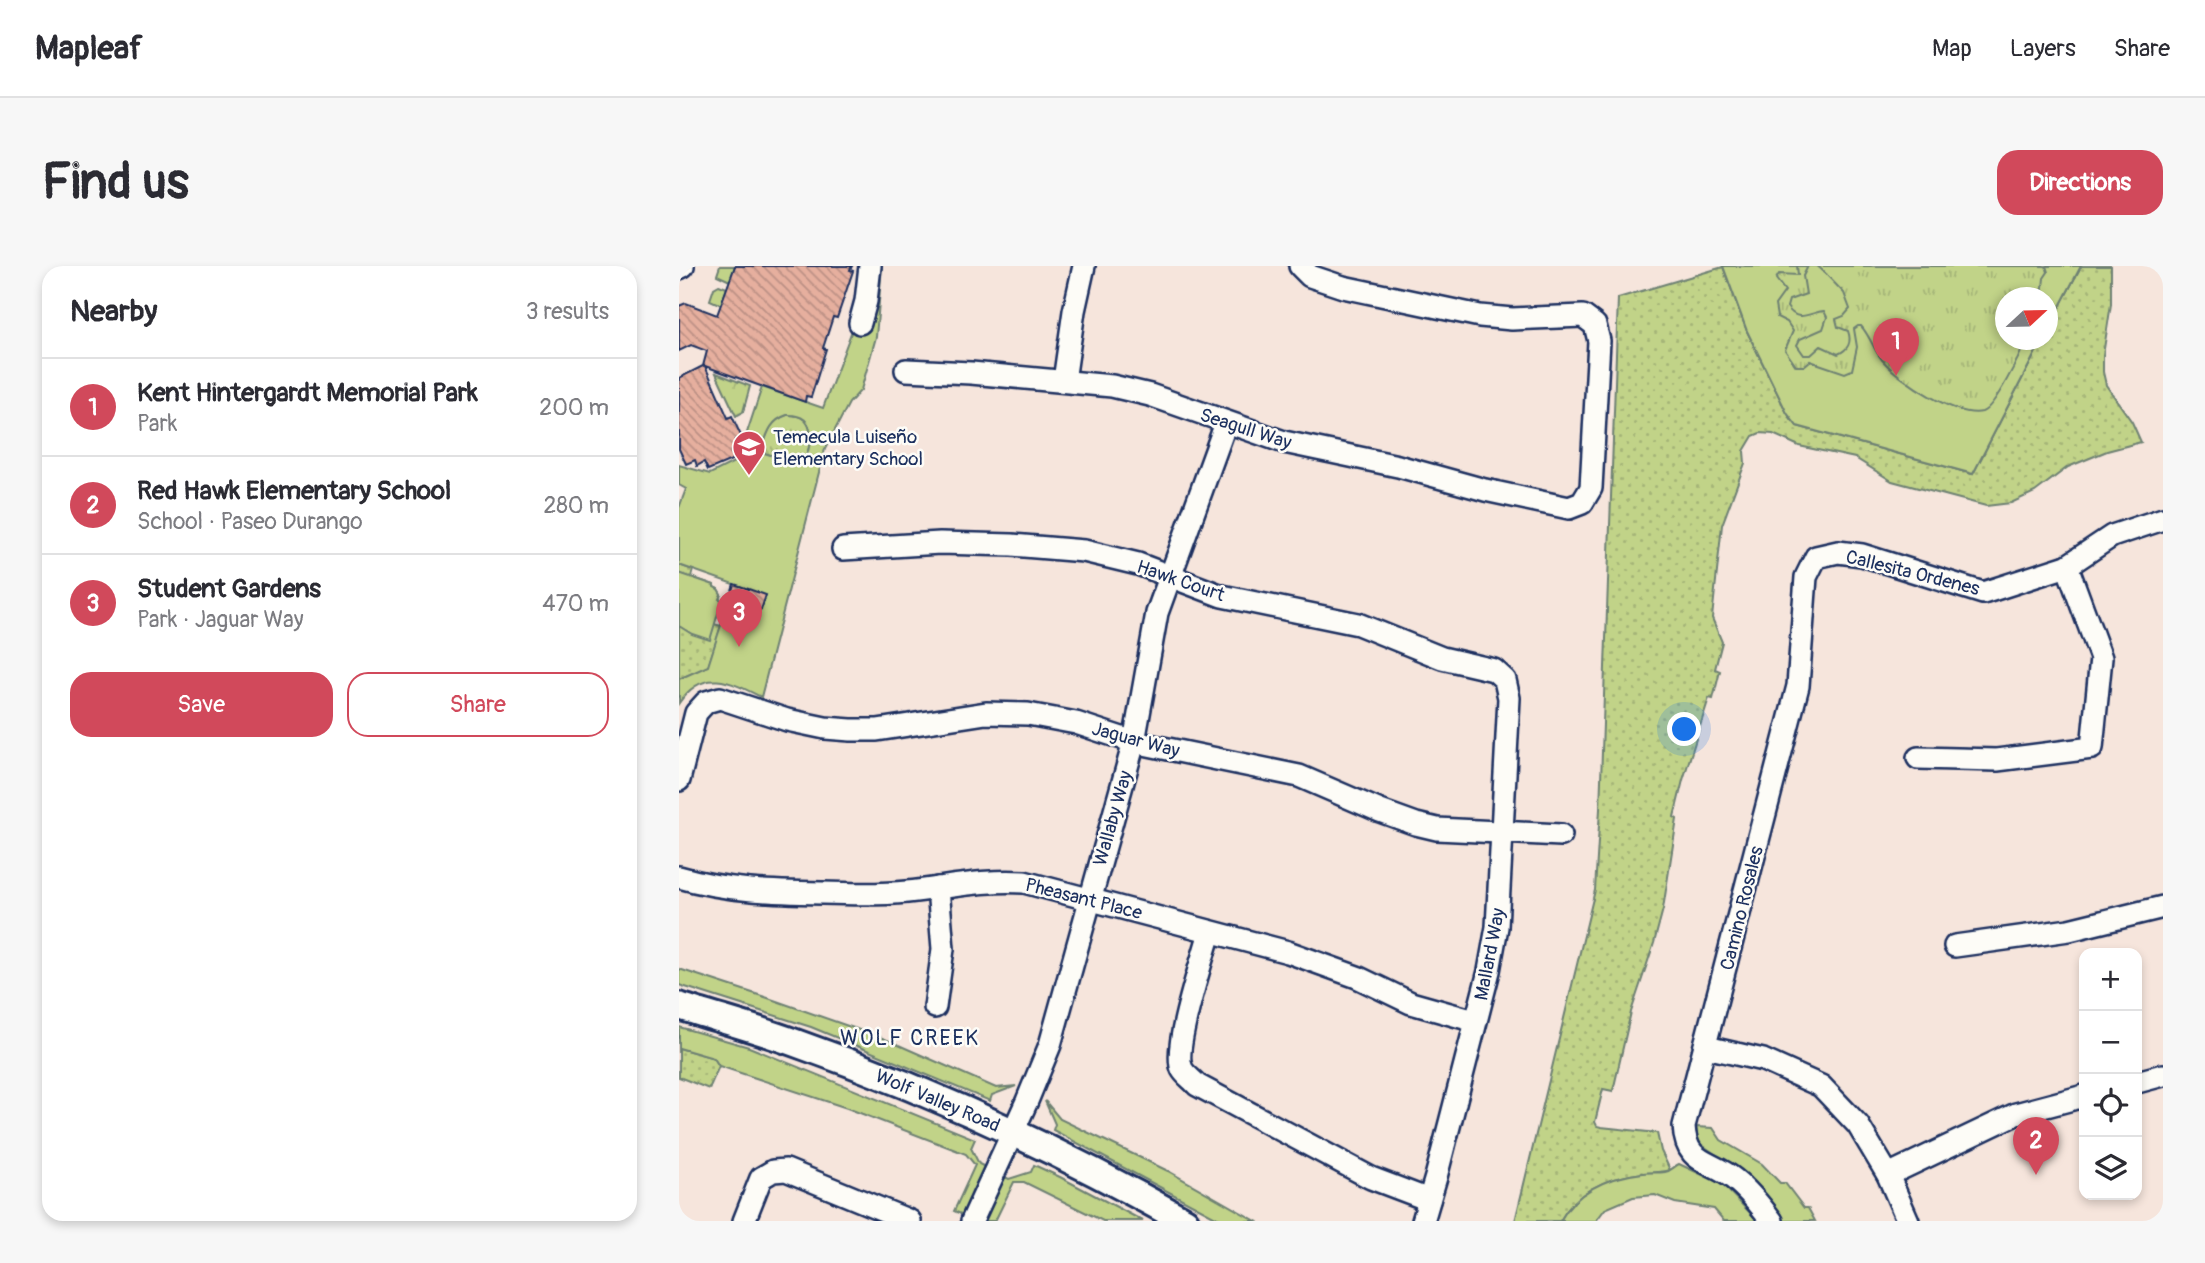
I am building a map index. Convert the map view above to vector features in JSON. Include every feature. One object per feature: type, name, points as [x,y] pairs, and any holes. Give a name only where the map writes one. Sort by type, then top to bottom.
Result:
[{"type":"main road","name":"Wolf Valley Road","points":[[679,1006],[790,1041],[903,1084],[1014,1131],[1185,1221]]},
{"type":"street","points":[[860,323],[866,301],[870,266]]},
{"type":"street","points":[[1064,382],[1074,311],[1084,266]]},
{"type":"street","name":"Seagull Way","points":[[906,370],[1112,386],[1150,395],[1284,442],[1398,466],[1532,501],[1569,508],[1582,503],[1591,488],[1599,341],[1595,325],[1583,316],[1512,319],[1480,316],[1343,287],[1310,276],[1300,266]]},
{"type":"street","name":"Wallaby Way","points":[[972,1221],[1050,1045],[1133,742],[1157,613],[1227,423]]},
{"type":"street","name":"Callesita Ordenes","points":[[1816,557],[1837,552],[1862,555],[1983,593],[2067,566],[2112,536],[2163,519]]},
{"type":"street","name":"Hawk Court","points":[[843,549],[940,544],[1012,545],[1084,551],[1138,564],[1222,596],[1358,624],[1442,658],[1494,670],[1506,680]]},
{"type":"street","name":"Camino Rosales","points":[[1772,1221],[1734,1179],[1692,1155],[1684,1142],[1684,1126],[1798,686],[1806,577],[1816,557]]},
{"type":"street","points":[[1918,758],[1997,760],[2092,748],[2101,658],[2067,566]]},
{"type":"street","name":"Mallard Way","points":[[1423,1221],[1489,971],[1497,927],[1509,698],[1506,680]]},
{"type":"street","name":"Jaguar Way","points":[[679,780],[696,713],[706,702],[720,698],[787,720],[851,730],[877,730],[986,713],[1028,715],[1076,723],[1133,742],[1299,776],[1416,824],[1437,829],[1560,835]]},
{"type":"street","name":"Pheasant Place","points":[[679,877],[709,886],[757,892],[872,894],[1013,881],[1044,886],[1288,952],[1357,977],[1412,1003],[1475,1021]]},
{"type":"street","points":[[935,1007],[943,949],[938,888]]},
{"type":"street","points":[[1955,946],[2069,930],[2163,907]]},
{"type":"street","points":[[1210,932],[1180,1047],[1182,1069],[1197,1085],[1371,1178],[1429,1200]]},
{"type":"street","points":[[1706,1047],[1763,1060],[1821,1086],[1858,1125],[1888,1175],[1908,1221]]},
{"type":"street","points":[[2142,1081],[2163,1075]]},
{"type":"street","points":[[1888,1175],[2016,1114],[2079,1097]]},
{"type":"street","points":[[744,1221],[761,1178],[773,1171],[786,1170],[910,1221]]},
{"type":"green space","points":[[720,266],[735,266],[730,281],[717,275]]},
{"type":"green space","points":[[876,266],[882,266],[876,337],[861,390],[849,403],[825,449],[761,697],[728,682],[707,681],[688,692],[679,703],[679,679],[708,666],[729,600],[745,588],[679,565],[679,508],[686,489],[679,485],[679,465],[710,474],[738,460],[762,387],[823,408]],"holes":[[[787,415],[805,420],[810,432],[809,449],[803,465],[761,452],[769,429],[776,421]]]},
{"type":"green space","points":[[1723,266],[2081,266],[2058,310],[2058,287],[1995,287],[1995,350],[2037,350],[1973,474],[1797,426],[1787,413],[1747,331]]},
{"type":"green space","points":[[1723,266],[1797,266],[1798,275],[1779,274],[1776,279],[1785,291],[1775,305],[1777,317],[1787,322],[1793,331],[1785,350],[1796,366],[1804,366],[1810,361],[1845,373],[1852,370],[1857,347],[1854,329],[1861,326],[1881,358],[1916,388],[1944,404],[1971,412],[1982,412],[1994,401],[2022,350],[2037,350],[1973,474],[1797,426],[1787,413],[1747,331]]},
{"type":"green space","points":[[1808,266],[1821,269],[1844,293],[1850,309],[1844,316],[1836,319],[1838,327],[1848,331],[1850,339],[1847,348],[1838,354],[1821,346],[1811,355],[1804,355],[1797,345],[1800,339],[1823,329],[1827,317],[1824,311],[1804,316],[1795,315],[1787,307],[1789,300],[1806,294],[1803,276]]},
{"type":"green space","points":[[2046,266],[2081,266],[2058,310],[2058,287],[2043,287],[2048,272]]},
{"type":"green space","points":[[2081,266],[2111,266],[2111,304],[2103,372],[2106,385],[2132,422],[2141,442],[2107,451],[2068,467],[2035,492],[2011,503],[1986,506],[1892,481],[1855,458],[1799,446],[1773,434],[1760,433],[1753,436],[1744,451],[1745,463],[1722,525],[1712,618],[1722,642],[1715,669],[1720,671],[1713,699],[1709,698],[1683,780],[1674,817],[1677,819],[1663,909],[1631,1012],[1613,1091],[1603,1089],[1595,1122],[1601,1127],[1657,1133],[1661,1151],[1670,1170],[1630,1175],[1595,1187],[1575,1201],[1560,1221],[1515,1221],[1595,890],[1618,298],[1723,267],[1747,331],[1791,420],[1972,474],[2037,350],[2058,350],[2058,310]]},
{"type":"green space","points":[[719,285],[727,288],[721,305],[710,300],[714,288]]},
{"type":"green space","points":[[716,373],[750,386],[743,412],[736,416]]},
{"type":"green space","points":[[787,415],[797,416],[809,425],[809,449],[803,465],[761,452],[772,425]]},
{"type":"green space","points":[[679,565],[693,570],[691,577],[714,585],[721,594],[719,599],[722,600],[714,624],[721,626],[708,667],[679,679]]},
{"type":"green space","points":[[679,573],[714,585],[721,594],[719,599],[722,600],[710,640],[679,626]]},
{"type":"green space","points":[[679,969],[885,1039],[996,1088],[1016,1086],[992,1095],[990,1101],[811,1027],[679,985]]},
{"type":"green space","points":[[679,1027],[749,1047],[975,1139],[971,1148],[979,1164],[985,1167],[963,1215],[954,1211],[975,1165],[966,1154],[847,1108],[719,1066],[714,1058],[679,1048]]},
{"type":"green space","points":[[679,1048],[714,1058],[719,1066],[709,1089],[679,1077]]},
{"type":"green space","points":[[1045,1101],[1060,1119],[1168,1171],[1256,1221],[1223,1221],[1053,1130],[1055,1124]]},
{"type":"green space","points":[[1696,1127],[1713,1128],[1721,1140],[1762,1164],[1780,1183],[1785,1183],[1804,1208],[1808,1208],[1815,1221],[1784,1221],[1768,1200],[1733,1166],[1699,1143]]},
{"type":"green space","points":[[1679,1164],[1722,1184],[1758,1221],[1724,1221],[1714,1209],[1675,1203],[1655,1195],[1633,1197],[1605,1209],[1596,1221],[1560,1221],[1575,1201],[1595,1187],[1630,1175],[1667,1171]]},
{"type":"green space","points":[[1034,1165],[1143,1221],[1103,1221],[1024,1182],[1014,1182],[995,1221],[983,1221],[1003,1176],[1009,1179],[1031,1172]]},
{"type":"building","points":[[735,266],[852,266],[850,270],[853,271],[837,318],[833,317],[811,397],[806,396],[805,402],[705,366],[728,418],[732,416],[742,438],[735,440],[738,447],[731,451],[734,459],[708,470],[704,462],[697,466],[695,460],[686,464],[679,449],[679,378],[703,366],[707,351],[691,345],[679,351],[679,306],[686,303],[717,315]]},
{"type":"building","points":[[734,584],[766,595],[761,610],[729,600]]},
{"type":"place","name":"Kent Hintergardt Memorial Park","points":[[1896,376]]},
{"type":"place","name":"Temecula Luiseño Elementary School","points":[[749,477]]},
{"type":"place","name":"Student Gardens","points":[[739,647]]},
{"type":"place","name":"Red Hawk Elementary School","points":[[2036,1175]]},
{"type":"district","name":"WOLF CREEK","points":[[910,1038]]}]
